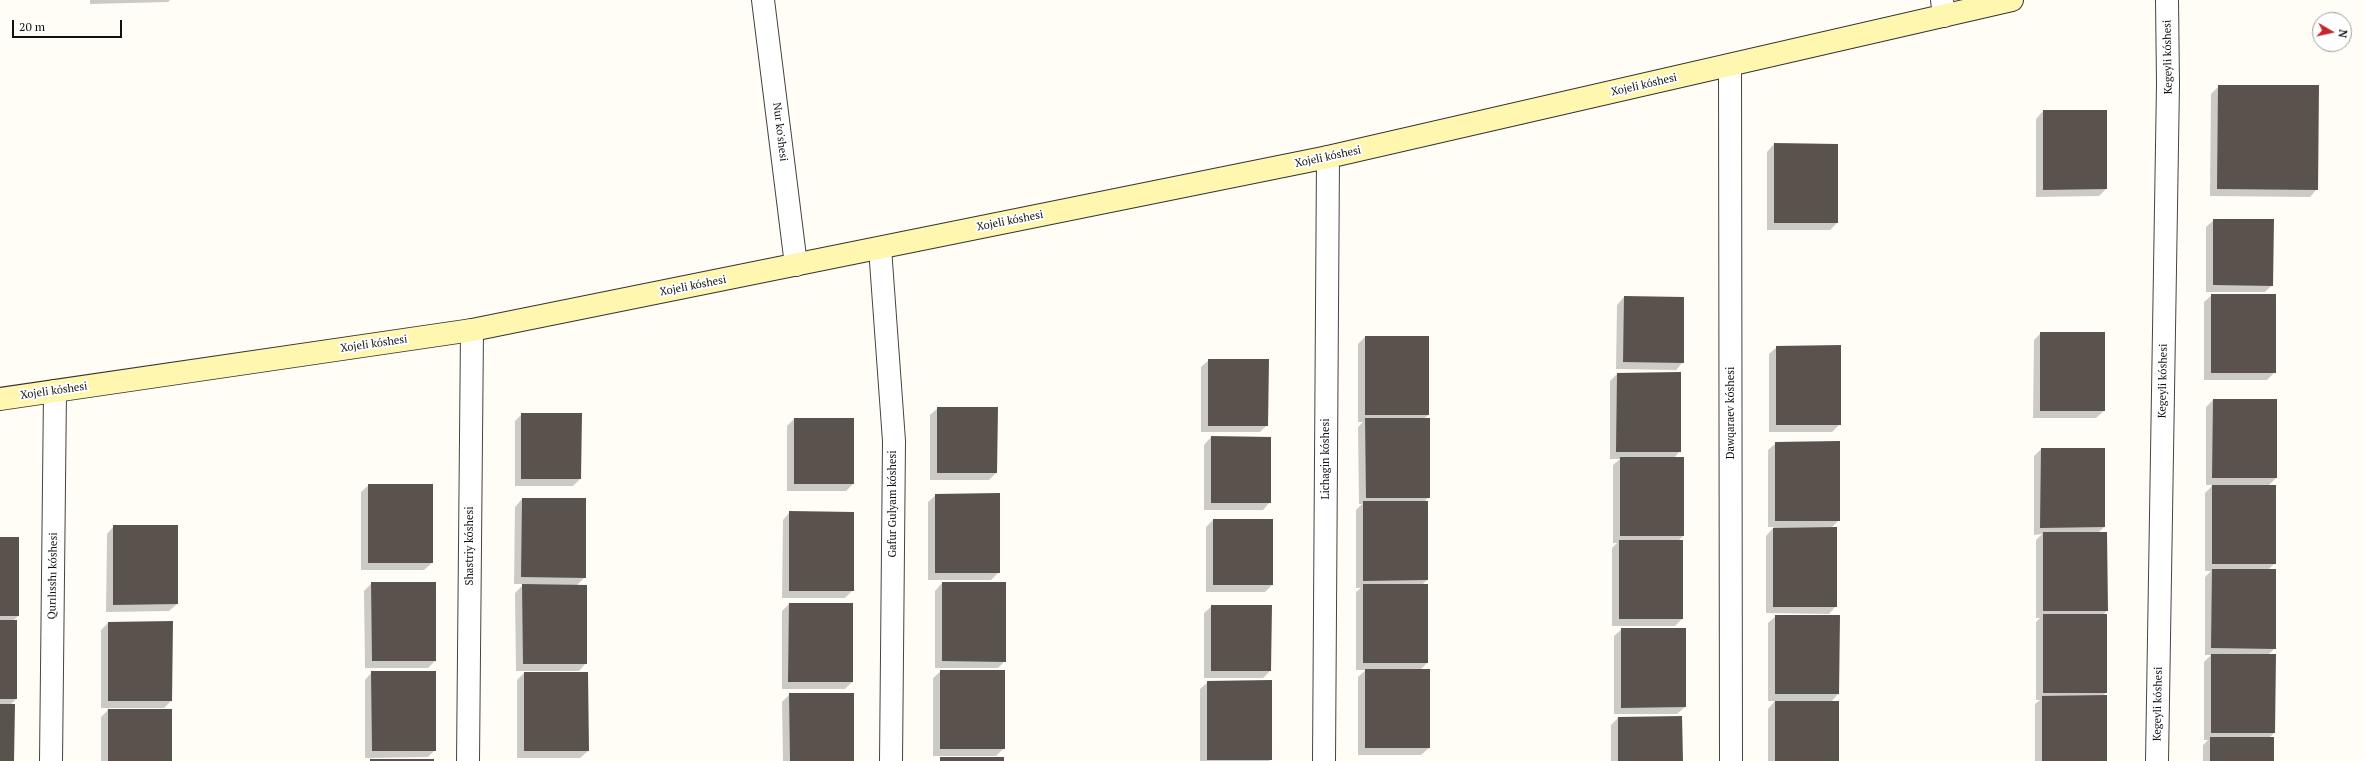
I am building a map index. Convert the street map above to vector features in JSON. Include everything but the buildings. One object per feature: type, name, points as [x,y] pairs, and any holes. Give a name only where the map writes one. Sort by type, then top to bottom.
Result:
[{"type":"street","name":"Nur ko'shesi","points":[[764,0],[796,265]]},
{"type":"street","name":"Xojeli kóshesi","points":[[0,399],[472,330],[1328,157],[1730,65],[1943,8],[2012,0]]},
{"type":"street","name":"Kegeyli kóshesi","points":[[2157,761],[2168,84],[2167,0]]},
{"type":"street","name":"Dawqaraev kóshesi","points":[[1730,65],[1730,761]]},
{"type":"street","name":"Lichagin kóshesi","points":[[1324,761],[1328,157]]},
{"type":"street","name":"Gafur Gulyam kóshesi","points":[[880,248],[894,441],[891,761]]},
{"type":"street","name":"Shastriy kóshesi","points":[[468,761],[472,330]]},
{"type":"street","name":"Qurılısshı kóshesi","points":[[51,761],[55,391]]}]
